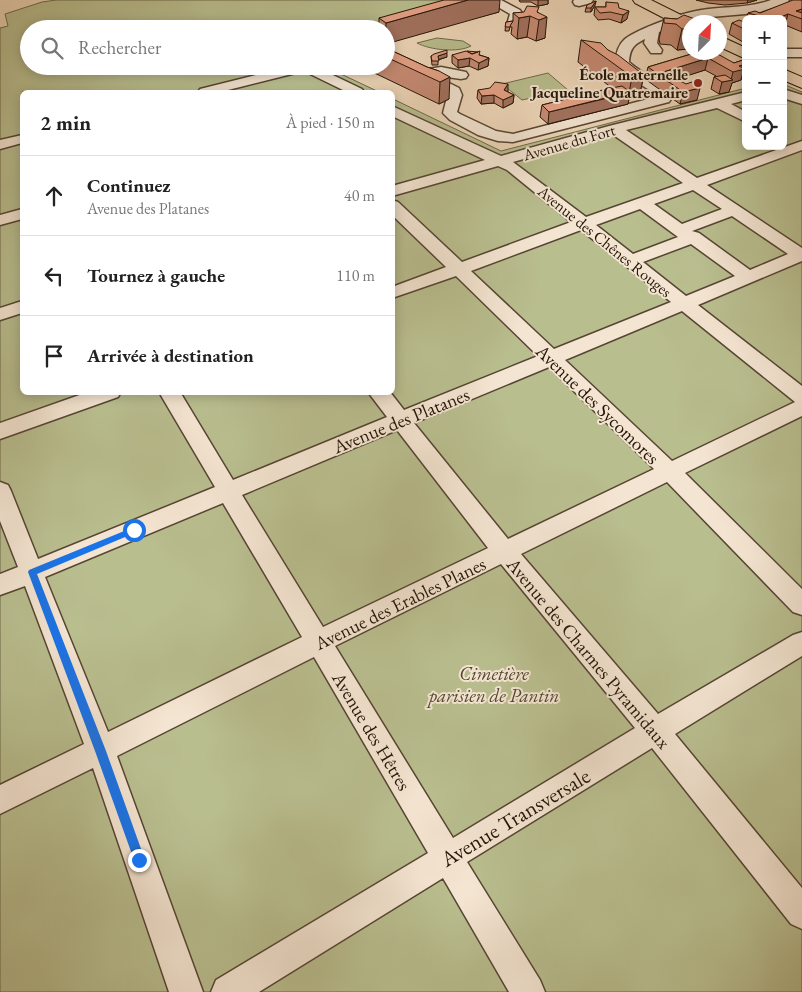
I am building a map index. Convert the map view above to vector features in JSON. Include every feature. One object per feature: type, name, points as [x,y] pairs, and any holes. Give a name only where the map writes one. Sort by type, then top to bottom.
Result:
[{"type":"main road","points":[[640,0],[682,23]]},
{"type":"main road","points":[[727,44],[742,51]]},
{"type":"main road","points":[[787,76],[802,83]]},
{"type":"street","points":[[695,15],[763,8],[784,0]]},
{"type":"street","points":[[488,1],[516,13],[514,21]]},
{"type":"street","points":[[395,63],[454,91],[455,94],[450,113],[455,118],[504,139],[513,138],[664,99],[662,92],[634,74],[622,63],[622,51],[629,42],[650,31],[682,24]]},
{"type":"street","points":[[650,31],[652,33],[650,43],[656,50]]},
{"type":"street","points":[[787,53],[802,53]]},
{"type":"street","points":[[634,74],[651,68]]},
{"type":"street","points":[[420,76],[428,72],[438,71],[461,74]]},
{"type":"street","points":[[218,90],[265,83],[285,75]]},
{"type":"street","points":[[322,75],[353,90]]},
{"type":"street","points":[[787,94],[802,100]]},
{"type":"street","name":"Avenue du Fort","points":[[395,191],[614,129],[742,97]]},
{"type":"street","points":[[720,103],[742,116]]},
{"type":"street","name":"Avenue des Chênes Rouges","points":[[395,111],[512,167],[802,397]]},
{"type":"street","points":[[614,129],[802,255]]},
{"type":"street","points":[[0,145],[20,141]]},
{"type":"street","points":[[395,292],[696,184],[796,146]]},
{"type":"street","points":[[642,203],[748,277]]},
{"type":"street","name":"Avenue des Sycomores","points":[[395,208],[669,472],[802,605]]},
{"type":"street","points":[[630,261],[734,210]]},
{"type":"street","points":[[0,220],[20,215]]},
{"type":"street","name":"Avenue des Platanes","points":[[0,586],[802,255]]},
{"type":"street","points":[[0,314],[20,308]]},
{"type":"street","points":[[0,432],[103,395]]},
{"type":"street","name":"Avenue des Hêtres","points":[[171,395],[528,992]]},
{"type":"street","name":"Avenue des Charmes Pyramidaux","points":[[380,395],[505,552],[655,731],[802,913]]},
{"type":"street","name":"Avenue des Erables Planes","points":[[0,800],[318,642],[802,407]]},
{"type":"street","points":[[0,491],[100,751],[186,992]]},
{"type":"street","name":"Avenue Transversale","points":[[228,992],[802,643]]},
{"type":"green space","name":"Cimetière parisien de Pantin","points":[[56,0],[462,0],[391,20],[20,20],[20,75],[343,75],[375,90],[20,90],[20,395],[395,395],[395,100],[501,151],[742,89],[742,150],[787,150],[787,86],[802,92],[802,992],[0,992],[0,28],[8,26],[5,14],[42,2]]},
{"type":"green space","points":[[437,38],[463,41],[471,46],[444,50],[417,43]]},
{"type":"green space","points":[[548,73],[568,90],[522,100],[502,84]]},
{"type":"building","points":[[444,0],[468,0],[395,20],[382,20],[379,18]]},
{"type":"building","points":[[793,0],[802,0],[802,9],[796,11],[802,13],[802,19],[788,14],[755,15],[748,13],[755,11],[760,13]]},
{"type":"building","points":[[596,1],[591,8],[586,8],[587,5]]},
{"type":"building","points":[[606,2],[618,3],[619,8],[629,11],[623,15],[610,12],[600,13],[595,7],[606,7]]},
{"type":"building","points":[[527,6],[539,7],[537,12],[547,17],[539,20],[530,16],[519,18],[513,13],[524,12]]},
{"type":"building","points":[[682,16],[682,29],[676,24],[664,23],[664,18],[677,19]]},
{"type":"building","points":[[739,20],[742,21],[742,28],[732,23]]},
{"type":"building","points":[[513,21],[510,27],[505,27],[506,22]]},
{"type":"building","points":[[581,40],[601,43],[644,75],[632,77]]},
{"type":"building","points":[[447,50],[447,53],[438,56],[439,61],[432,61],[431,56]]},
{"type":"building","points":[[466,51],[472,54],[480,51],[479,55],[489,58],[479,63],[470,58],[458,60],[452,55]]},
{"type":"building","points":[[395,52],[450,77],[440,82],[395,61]]},
{"type":"building","points":[[682,57],[682,60],[702,60],[663,72],[686,84],[692,82],[700,88],[683,92],[648,67]]},
{"type":"building","points":[[727,59],[734,63],[742,60],[742,65],[739,66],[742,70],[733,72],[712,60]]},
{"type":"building","points":[[725,75],[733,80],[722,82],[714,77]]},
{"type":"building","points":[[495,82],[508,84],[504,90],[514,95],[503,100],[494,95],[482,96],[478,90],[490,88]]},
{"type":"building","points":[[622,86],[630,92],[549,112],[542,105],[607,89]]},
{"type":"place","name":"École maternelle Jacqueline Quatremaire","points":[[698,83]]},
{"type":"route","points":[[134,530],[32,572],[139,860]]}]
